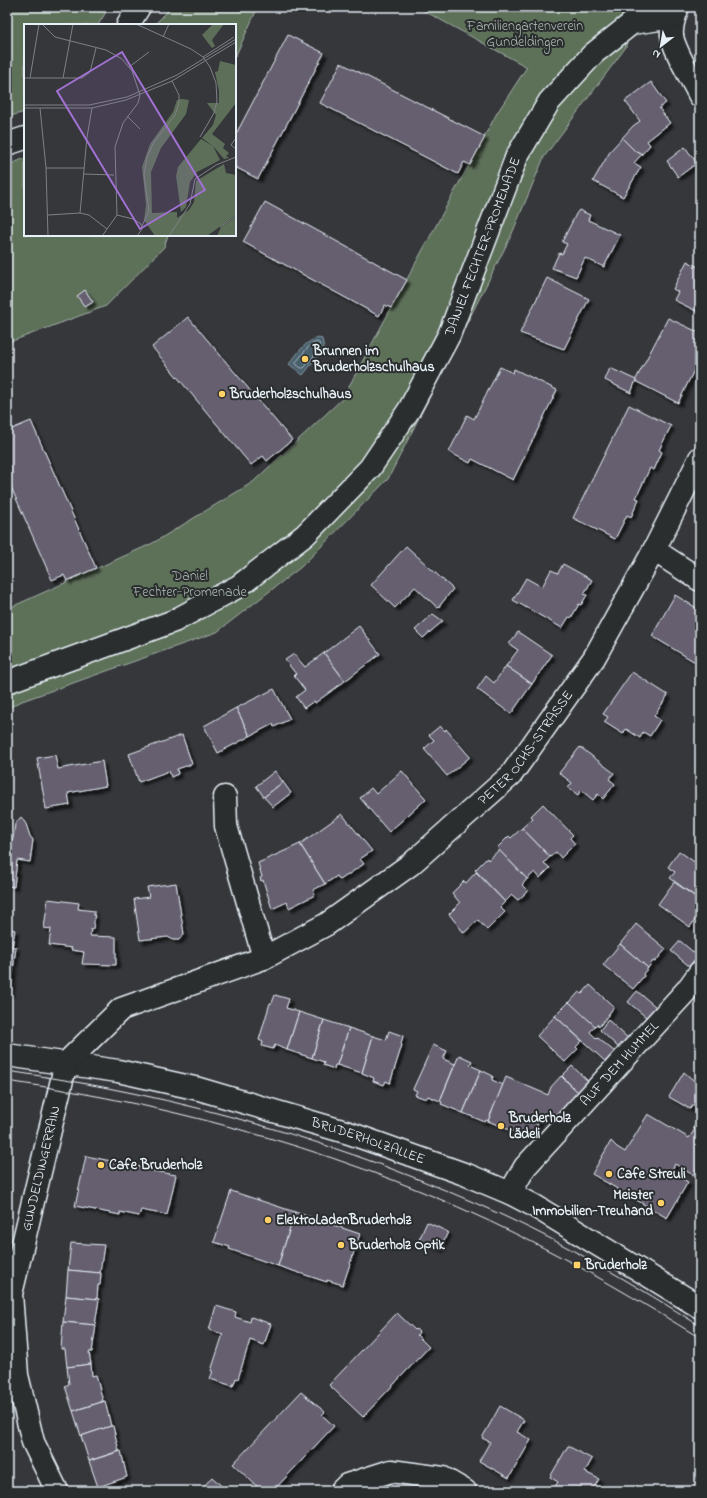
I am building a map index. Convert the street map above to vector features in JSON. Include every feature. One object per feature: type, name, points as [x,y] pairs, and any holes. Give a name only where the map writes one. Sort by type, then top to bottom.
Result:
[{"type":"street","points":[[129,24],[139,7]]},
{"type":"street","points":[[676,12],[672,35],[700,96]]},
{"type":"street","name":"DANIEL FECHTER-PROMENADE","points":[[7,682],[174,621],[239,586],[305,535],[370,468],[409,410],[449,335],[517,156],[549,102],[593,54],[632,23],[676,12]]},
{"type":"street","points":[[7,144],[24,138]]},
{"type":"street","name":"PETER OCHS-STRASSE","points":[[66,1063],[121,1009],[264,958],[326,924],[411,864],[511,775],[594,658],[654,550],[700,458]]},
{"type":"street","points":[[654,550],[700,580]]},
{"type":"street","points":[[225,797],[226,826],[264,958]]},
{"type":"street","name":"AUF DEM HUMMEL","points":[[510,1193],[525,1167],[687,990],[700,972]]},
{"type":"street","name":"BRUDERHOLZALLEE","points":[[7,1055],[118,1071],[199,1089],[342,1130],[467,1175],[510,1193],[532,1205],[700,1307]]},
{"type":"street","name":"GUNDELDINGERRAIN","points":[[56,1491],[33,1442],[17,1376],[11,1346],[12,1294],[66,1063]]},
{"type":"street","points":[[341,1491],[347,1485],[391,1471],[443,1478],[465,1491]]},
{"type":"green space","points":[[7,7],[109,7],[99,24],[24,24],[24,112],[7,117]]},
{"type":"green space","points":[[172,7],[258,7],[236,55],[236,24],[155,24]]},
{"type":"green space","name":"Daniel Fechter-Promenade","points":[[417,7],[628,7],[626,47],[544,157],[511,236],[388,479],[301,567],[217,632],[22,701],[7,709],[7,609],[153,543],[253,482],[342,399],[497,113],[527,67]]},
{"type":"green space","points":[[24,158],[24,236],[168,236],[164,247],[106,306],[7,343],[7,166]]},
{"type":"water","name":"Brunnen im Bruderholzschulhaus","points":[[319,338],[322,339],[324,348],[303,375],[289,364],[306,344]]},
{"type":"building","points":[[288,35],[324,53],[258,179],[236,168],[236,134]]},
{"type":"building","points":[[341,63],[485,137],[470,165],[464,162],[458,174],[320,103]]},
{"type":"building","points":[[651,82],[666,103],[659,108],[670,123],[647,141],[650,145],[642,154],[636,152],[622,138],[640,121],[625,101]]},
{"type":"building","points":[[622,138],[636,152],[642,154],[634,163],[641,167],[623,197],[593,181],[611,150]]},
{"type":"building","points":[[685,147],[697,163],[678,177],[667,161]]},
{"type":"building","points":[[265,202],[407,280],[391,308],[385,305],[379,316],[243,242]]},
{"type":"building","points":[[579,210],[590,215],[588,220],[620,235],[604,267],[585,258],[576,277],[552,268],[559,253],[562,254],[567,244],[562,242]]},
{"type":"building","points":[[687,261],[700,268],[700,313],[674,300],[678,292],[673,289]]},
{"type":"building","points":[[547,278],[589,299],[564,349],[520,333]]},
{"type":"building","points":[[85,290],[93,302],[85,307],[77,296]]},
{"type":"building","name":"Bruderholzschulhaus","points":[[188,317],[292,440],[267,461],[263,456],[251,465],[152,347]]},
{"type":"building","points":[[668,318],[700,333],[700,358],[678,403],[635,381]]},
{"type":"building","points":[[500,367],[513,373],[514,369],[557,390],[513,480],[472,459],[470,463],[449,452],[467,415],[474,419]]},
{"type":"building","points":[[610,368],[636,380],[631,393],[605,380]]},
{"type":"building","points":[[629,405],[671,426],[659,450],[662,452],[654,470],[650,468],[636,498],[639,499],[631,517],[627,515],[615,539],[573,518]]},
{"type":"building","points":[[31,421],[96,568],[67,581],[64,575],[52,580],[7,478],[7,431]]},
{"type":"building","points":[[406,546],[453,589],[438,608],[415,587],[395,608],[371,585]]},
{"type":"building","points":[[563,564],[592,580],[584,594],[587,595],[581,605],[579,604],[571,618],[569,617],[562,628],[513,600],[526,578],[542,587],[551,570],[558,573]]},
{"type":"building","points":[[675,595],[700,610],[700,665],[652,636]]},
{"type":"building","points":[[433,614],[443,621],[423,638],[415,630]]},
{"type":"building","points":[[359,626],[380,654],[345,681],[324,653]]},
{"type":"building","points":[[518,632],[552,655],[532,684],[506,666],[518,650],[509,644]]},
{"type":"building","points":[[324,653],[345,681],[315,703],[314,701],[304,708],[296,697],[305,690],[294,676],[296,674],[285,660],[294,654],[305,667]]},
{"type":"building","points":[[506,666],[532,684],[511,714],[477,689],[486,676],[494,683]]},
{"type":"building","points":[[632,672],[668,695],[654,716],[660,720],[650,736],[643,732],[640,738],[626,729],[623,734],[604,722],[608,717],[603,714]]},
{"type":"building","points":[[274,689],[290,719],[274,727],[273,724],[250,736],[236,708]]},
{"type":"building","points":[[236,708],[250,736],[218,753],[204,726]]},
{"type":"building","points":[[440,726],[445,731],[446,729],[470,757],[447,776],[424,749],[434,740],[429,735]]},
{"type":"building","points":[[182,735],[192,764],[177,769],[178,774],[171,777],[169,771],[139,782],[129,754]]},
{"type":"building","points":[[580,747],[614,773],[609,779],[615,784],[603,799],[598,794],[593,800],[581,790],[578,795],[568,788],[572,783],[559,773]]},
{"type":"building","points":[[55,755],[58,769],[102,761],[106,786],[68,793],[70,805],[46,809],[37,758]]},
{"type":"building","points":[[275,771],[283,782],[264,797],[256,786]]},
{"type":"building","points":[[402,771],[426,799],[389,832],[360,798],[371,788],[376,794]]},
{"type":"building","points":[[283,782],[291,793],[273,807],[264,797]]},
{"type":"building","points":[[543,804],[573,835],[570,838],[575,844],[561,858],[556,852],[550,857],[522,828],[533,818],[531,816]]},
{"type":"building","points":[[342,814],[372,851],[360,859],[364,864],[340,880],[337,876],[325,884],[300,844]]},
{"type":"building","points":[[21,817],[33,840],[30,862],[17,860],[14,887],[7,886],[7,839],[13,839],[15,824]]},
{"type":"building","points":[[522,828],[550,857],[544,863],[550,868],[540,878],[535,872],[527,879],[497,848],[509,836],[511,838]]},
{"type":"building","points":[[300,844],[325,884],[313,890],[315,895],[289,908],[287,902],[272,909],[263,880],[261,881],[260,878],[262,877],[258,863]]},
{"type":"building","points":[[499,850],[527,879],[522,885],[528,891],[518,900],[512,895],[505,902],[475,870],[487,858],[488,860]]},
{"type":"building","points":[[679,851],[700,866],[700,900],[670,878],[675,872],[668,867]]},
{"type":"building","points":[[476,872],[505,902],[500,907],[505,912],[487,930],[478,920],[464,933],[449,914],[460,903],[452,893],[464,881],[466,883]]},
{"type":"building","points":[[674,882],[700,900],[700,908],[698,911],[700,913],[690,927],[658,904]]},
{"type":"building","points":[[176,883],[184,934],[179,940],[173,940],[168,937],[140,940],[134,899],[149,897],[147,887]]},
{"type":"building","points":[[48,899],[79,903],[78,909],[94,911],[95,916],[93,929],[91,929],[90,936],[116,937],[116,965],[82,964],[84,952],[71,950],[72,948],[49,945],[51,929],[44,928]]},
{"type":"building","points":[[636,924],[666,949],[648,968],[620,944]]},
{"type":"building","points":[[7,928],[15,930],[12,947],[16,947],[10,994],[7,994]]},
{"type":"building","points":[[680,941],[698,956],[689,966],[671,951]]},
{"type":"building","points":[[620,944],[648,968],[643,974],[644,976],[633,989],[603,965]]},
{"type":"building","points":[[590,985],[614,1007],[599,1027],[597,1024],[595,1026],[569,1003],[579,992],[582,994]]},
{"type":"building","points":[[637,991],[656,1007],[647,1018],[628,1002]]},
{"type":"building","points":[[275,995],[289,999],[286,1008],[299,1012],[287,1050],[275,1045],[273,1049],[262,1046],[263,1042],[259,1040],[270,1003],[272,1003]]},
{"type":"building","points":[[569,1002],[595,1026],[590,1032],[616,1053],[607,1063],[555,1016]]},
{"type":"building","points":[[299,1012],[324,1020],[312,1058],[287,1050]]},
{"type":"building","points":[[555,1016],[582,1041],[576,1047],[578,1049],[565,1062],[537,1036]]},
{"type":"building","points":[[324,1020],[349,1028],[337,1065],[335,1065],[334,1069],[323,1065],[324,1062],[312,1058]]},
{"type":"building","points":[[608,1020],[629,1039],[620,1049],[600,1030]]},
{"type":"building","points":[[349,1028],[373,1036],[362,1073],[337,1065]]},
{"type":"building","points":[[389,1031],[403,1036],[402,1045],[390,1083],[386,1081],[384,1085],[373,1081],[374,1078],[362,1073],[373,1036],[386,1040]]},
{"type":"building","points":[[433,1045],[447,1051],[443,1059],[455,1064],[440,1101],[428,1096],[426,1099],[415,1095],[417,1091],[413,1089]]},
{"type":"building","points":[[459,1055],[472,1061],[470,1065],[481,1070],[463,1113],[441,1104],[442,1102],[440,1101]]},
{"type":"building","points":[[572,1066],[589,1082],[579,1093],[562,1076]]},
{"type":"building","points":[[481,1070],[493,1076],[492,1080],[503,1085],[488,1121],[486,1120],[485,1122],[463,1113]]},
{"type":"building","points":[[684,1072],[700,1086],[700,1107],[694,1104],[690,1109],[669,1097]]},
{"type":"building","points":[[561,1076],[579,1093],[554,1117],[542,1113],[531,1139],[488,1121],[506,1077],[548,1095],[551,1087]]},
{"type":"building","points":[[648,1114],[689,1138],[695,1129],[693,1128],[699,1118],[700,1119],[700,1162],[693,1175],[675,1164],[671,1172],[688,1182],[667,1218],[592,1174],[611,1141],[625,1152]]},
{"type":"building","points":[[86,1156],[141,1167],[148,1163],[153,1171],[176,1175],[167,1215],[141,1210],[139,1216],[120,1212],[120,1215],[75,1206]]},
{"type":"building","points":[[231,1191],[295,1212],[278,1266],[229,1249],[230,1247],[214,1242]]},
{"type":"building","points":[[295,1212],[360,1234],[343,1285],[327,1280],[327,1282],[278,1266]]},
{"type":"building","points":[[427,1222],[448,1232],[440,1249],[419,1240]]},
{"type":"building","points":[[71,1243],[104,1245],[100,1273],[68,1270]]},
{"type":"building","points":[[68,1270],[101,1273],[97,1299],[66,1296]]},
{"type":"building","points":[[66,1296],[99,1299],[95,1325],[63,1322]]},
{"type":"building","points":[[216,1306],[236,1312],[235,1317],[250,1322],[251,1317],[271,1324],[264,1345],[250,1340],[238,1379],[236,1378],[233,1386],[210,1379],[213,1371],[211,1371],[223,1334],[209,1330]]},
{"type":"building","points":[[397,1313],[419,1332],[417,1335],[429,1347],[363,1417],[329,1385]]},
{"type":"building","points":[[63,1322],[96,1325],[92,1352],[89,1352],[91,1364],[67,1367],[65,1349],[61,1349]]},
{"type":"building","points":[[91,1364],[92,1376],[96,1375],[103,1401],[73,1411],[65,1386],[69,1384],[67,1367]]},
{"type":"building","points":[[301,1392],[325,1412],[322,1415],[334,1426],[273,1491],[262,1491],[233,1464]]},
{"type":"building","points":[[105,1401],[111,1426],[81,1436],[73,1411]]},
{"type":"building","points":[[500,1406],[524,1420],[517,1432],[531,1440],[509,1478],[479,1461],[490,1442],[482,1438]]},
{"type":"building","points":[[113,1426],[119,1451],[89,1461],[81,1436]]},
{"type":"building","points":[[568,1446],[592,1459],[585,1472],[599,1479],[592,1491],[552,1491],[558,1482],[550,1477]]},
{"type":"building","points":[[121,1451],[127,1477],[98,1487],[89,1461]]},
{"type":"building","points":[[212,1477],[227,1491],[200,1491]]},
{"type":"building","points":[[636,1486],[646,1491],[633,1491]]},
{"type":"tram line","points":[[7,1071],[71,1081],[198,1108],[323,1144],[384,1166],[444,1190],[529,1228],[628,1282],[700,1326]]},
{"type":"tram line","points":[[7,1081],[138,1104],[204,1120],[333,1158],[396,1181],[458,1207],[565,1259],[700,1338]]},
{"type":"place","name":"Brunnen im Bruderholzschulhaus","points":[[305,359]]},
{"type":"place","name":"Bruderholzschulhaus","points":[[222,394]]},
{"type":"place","name":"Bruderholz Lädeli","points":[[501,1126]]},
{"type":"place","name":"Cafe Bruderholz","points":[[101,1165]]},
{"type":"place","name":"Cafe Streuli","points":[[609,1174]]},
{"type":"place","name":"Meister Immobilien-Treuhand","points":[[661,1203]]},
{"type":"place","name":"ElektroLadenBruderholz","points":[[268,1220]]},
{"type":"place","name":"Bruderholz Optik","points":[[341,1245]]},
{"type":"place","name":"Bruderholz","points":[[577,1265]]},
{"type":"park label","name":"Familiengartenverein Gundeldingen","points":[[525,34]]}]
